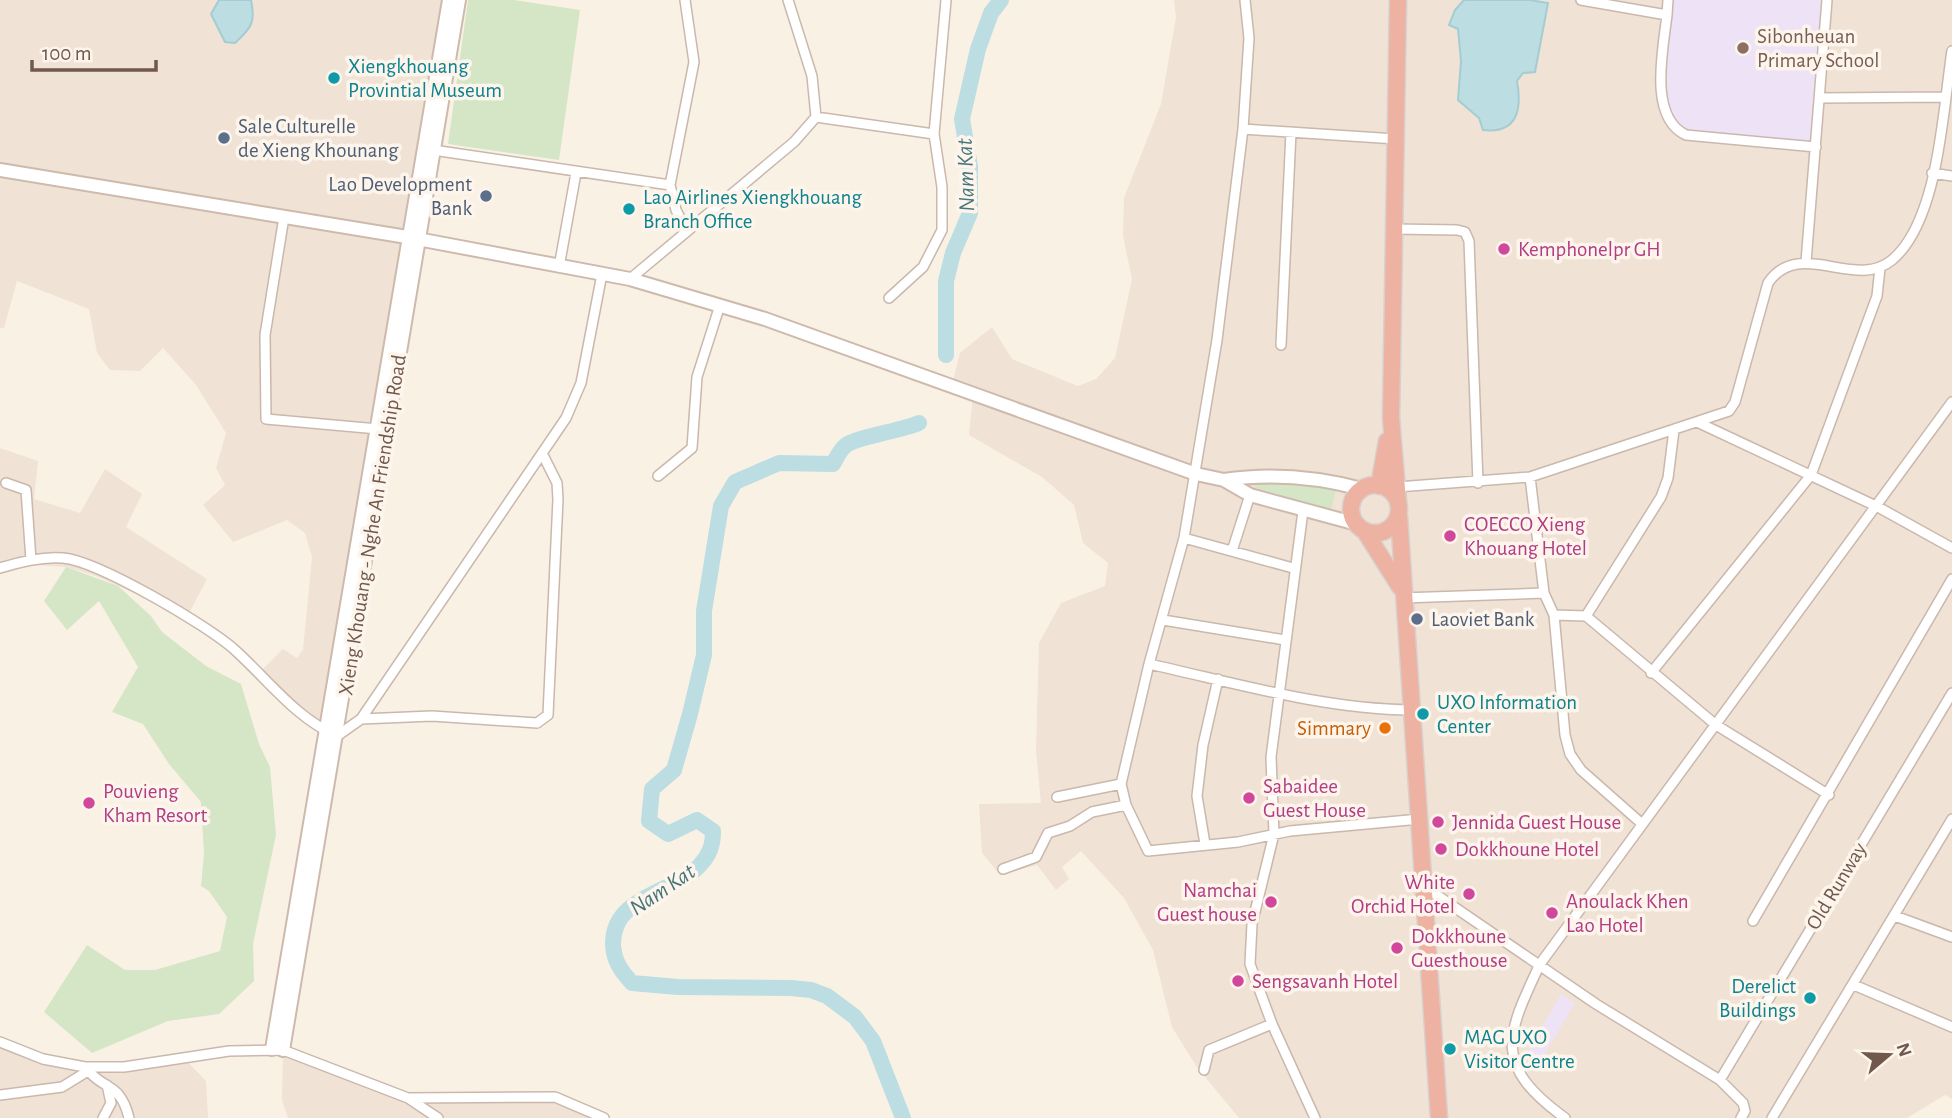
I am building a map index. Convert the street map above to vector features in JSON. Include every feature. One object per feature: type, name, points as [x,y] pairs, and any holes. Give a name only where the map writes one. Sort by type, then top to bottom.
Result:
[{"type":"highway","points":[[1398,0],[1391,418],[1439,1118]]},
{"type":"highway","points":[[1379,485],[1391,418]]},
{"type":"highway","points":[[1398,501],[1388,489],[1379,485],[1362,489],[1354,498],[1352,509],[1401,594]]},
{"type":"highway","points":[[1360,527],[1375,534],[1387,531],[1398,501]]},
{"type":"street","name":"Xieng Khouang - Nghe An Friendship Road","points":[[277,1050],[332,734],[449,0]]},
{"type":"street","name":"Xieng Khouang - Nghe An Friendship Road","points":[[332,734],[378,429],[413,239],[433,150],[459,0]]},
{"type":"street","points":[[685,0],[694,62],[670,185],[676,211],[686,230]]},
{"type":"street","points":[[630,279],[794,142],[816,117],[812,76],[788,0]]},
{"type":"street","points":[[889,298],[923,267],[942,230],[942,187],[934,134],[946,0]]},
{"type":"street","points":[[1245,0],[1249,38],[1243,130],[1217,340],[1196,474],[1184,538],[1149,664],[1121,784],[1126,805],[1148,851],[1238,842],[1274,834],[1420,819]]},
{"type":"street","points":[[1581,0],[1667,16]]},
{"type":"street","points":[[1668,0],[1660,80],[1670,122],[1677,130],[1686,135],[1816,147]]},
{"type":"street","points":[[1806,262],[1828,0]]},
{"type":"street","points":[[1398,501],[1478,483],[1530,477],[1720,416],[1735,402],[1768,283],[1776,271],[1787,265],[1806,262],[1868,270],[1880,268],[1894,259],[1914,230],[1932,173],[1952,51]]},
{"type":"street","points":[[1819,98],[1945,97]]},
{"type":"street","points":[[816,117],[934,134]]},
{"type":"street","points":[[1243,130],[1396,139]]},
{"type":"street","points":[[1280,345],[1291,132]]},
{"type":"street","points":[[433,150],[670,185]]},
{"type":"street","points":[[0,170],[413,239],[630,279],[720,305],[1196,474],[1224,481],[1250,495],[1360,527]]},
{"type":"street","points":[[559,267],[576,173]]},
{"type":"street","points":[[1932,173],[1952,176]]},
{"type":"street","points":[[284,217],[265,335],[266,419],[378,429]]},
{"type":"street","points":[[1394,229],[1457,230],[1465,232],[1469,241],[1478,483]]},
{"type":"street","points":[[1651,673],[1811,475],[1877,296],[1880,268]]},
{"type":"street","points":[[361,719],[566,418],[581,383],[601,274]]},
{"type":"street","points":[[658,476],[692,448],[697,377],[720,305]]},
{"type":"street","points":[[1566,1118],[1537,1094],[1514,1063],[1510,1039],[1515,1017],[1540,964],[1641,823],[1878,507],[1952,402]]},
{"type":"street","points":[[1697,422],[1878,507],[1952,548]]},
{"type":"street","points":[[1586,616],[1661,497],[1668,478],[1674,430]]},
{"type":"street","points":[[0,568],[31,560],[64,558],[98,569],[215,632],[305,718],[332,734],[361,719],[457,716],[537,723],[548,715],[558,499],[557,483],[542,453]]},
{"type":"street","points":[[1224,481],[1256,475],[1335,482],[1362,489]]},
{"type":"street","points":[[1530,477],[1544,593],[1554,615],[1565,734],[1570,754],[1581,770],[1641,823]]},
{"type":"street","points":[[6,483],[26,490],[31,560]]},
{"type":"street","points":[[1232,551],[1250,495]]},
{"type":"street","points":[[1303,511],[1293,568],[1272,757],[1274,834],[1250,939],[1250,964],[1272,1024],[1315,1118]]},
{"type":"street","points":[[1184,538],[1293,568]]},
{"type":"street","points":[[1753,921],[1829,795],[1952,579]]},
{"type":"street","points":[[1401,594],[1544,593]]},
{"type":"street","points":[[1554,615],[1586,616],[1716,725],[1829,795]]},
{"type":"street","points":[[1163,620],[1285,640]]},
{"type":"street","points":[[1149,664],[1372,709],[1411,710]]},
{"type":"street","points":[[1205,844],[1197,796],[1203,745],[1218,679]]},
{"type":"street","name":"Old Runway","points":[[1720,1080],[1952,693]]},
{"type":"street","points":[[1057,797],[1121,784]]},
{"type":"street","points":[[1003,869],[1036,857],[1048,833],[1070,826],[1092,812],[1126,805]]},
{"type":"street","points":[[1772,1118],[1952,819]]},
{"type":"street","points":[[1425,887],[1596,1004],[1720,1080],[1743,1102],[1745,1111],[1741,1118]]},
{"type":"street","points":[[1895,916],[1952,937]]},
{"type":"street","points":[[1854,985],[1952,1027]]},
{"type":"street","points":[[1204,1070],[1209,1051],[1272,1024]]},
{"type":"street","points":[[0,1042],[43,1059],[87,1069],[124,1067],[229,1051],[277,1050],[408,1098],[438,1118]]},
{"type":"street","points":[[87,1069],[118,1090],[129,1118]]},
{"type":"street","points":[[0,1096],[62,1087],[87,1069]]},
{"type":"street","points":[[103,1118],[111,1102],[107,1085]]},
{"type":"street","points":[[408,1098],[555,1097],[604,1118]]},
{"type":"shaded area","points":[[0,0],[459,0],[328,732],[259,673],[283,649],[297,658],[303,650],[312,557],[305,533],[287,520],[233,542],[203,505],[225,485],[216,468],[226,433],[196,385],[163,348],[140,371],[110,370],[97,353],[89,309],[17,281],[4,328],[0,328]]},
{"type":"shaded area","points":[[1174,0],[1952,0],[1952,1099],[1945,1095],[1907,1118],[1239,1118],[1196,1066],[1172,1027],[1153,950],[1124,898],[1081,851],[1062,867],[1069,879],[1056,890],[1037,865],[1000,875],[982,853],[979,804],[1041,803],[1036,750],[1039,643],[1061,603],[1105,586],[1108,563],[1083,543],[1074,505],[1042,477],[969,435],[973,393],[952,385],[960,353],[992,327],[1012,359],[1078,386],[1096,379],[1115,358],[1132,279],[1123,236],[1124,198],[1161,104],[1176,17]]},
{"type":"shaded area","name":"Sibonheuan Primary School","points":[[1668,0],[1827,0],[1816,147],[1677,130],[1661,91]]},
{"type":"shaded area","points":[[0,448],[38,461],[34,499],[80,513],[105,469],[142,494],[126,527],[207,579],[187,617],[96,576],[66,567],[35,565],[0,571]]},
{"type":"shaded area","points":[[1561,994],[1575,1003],[1538,1065],[1524,1057]]},
{"type":"shaded area","points":[[0,1042],[85,1067],[182,1056],[206,1081],[208,1118],[0,1118]]},
{"type":"shaded area","points":[[283,1050],[408,1098],[555,1097],[604,1118],[288,1118],[282,1100]]},
{"type":"green space","points":[[468,0],[514,0],[580,10],[559,160],[448,144]]},
{"type":"green space","points":[[1255,483],[1328,484],[1336,490],[1331,510],[1326,510],[1254,487]]},
{"type":"green space","points":[[66,567],[118,586],[151,616],[162,632],[206,666],[241,684],[259,744],[270,767],[276,835],[253,944],[254,981],[219,1014],[168,1021],[92,1053],[44,1012],[87,945],[125,970],[155,970],[220,951],[227,917],[209,891],[201,886],[204,853],[201,802],[169,764],[143,724],[112,712],[138,667],[99,601],[67,630],[44,601]]},
{"type":"water","points":[[219,0],[251,0],[251,24],[235,43],[225,42],[211,14]]},
{"type":"water","points":[[1464,0],[1530,0],[1548,3],[1535,72],[1523,73],[1517,81],[1518,110],[1515,118],[1504,128],[1483,130],[1479,118],[1458,100],[1461,61],[1458,29],[1449,25],[1455,10]]},
{"type":"waterway","name":"Nam Kat","points":[[946,355],[946,281],[953,253],[970,213],[970,166],[962,119],[978,49],[991,13],[1001,0]]},
{"type":"waterway","name":"Nam Kat","points":[[903,1118],[873,1041],[855,1017],[827,996],[811,990],[791,988],[678,987],[632,983],[619,965],[613,945],[615,928],[623,915],[646,897],[689,875],[700,865],[712,845],[713,831],[697,820],[668,834],[649,821],[652,789],[674,770],[690,714],[704,655],[704,611],[721,506],[735,482],[779,463],[833,464],[841,450],[850,443],[919,423]]},
{"type":"place","name":"Sibonheuan Primary School","points":[[1743,48]]},
{"type":"place","name":"Xiengkhouang Provintial Museum","points":[[334,78]]},
{"type":"place","name":"Sale Culturelle de Xieng Khounang","points":[[224,138]]},
{"type":"place","name":"Lao Development Bank","points":[[486,196]]},
{"type":"place","name":"Lao Airlines Xiengkhouang Branch Office","points":[[629,209]]},
{"type":"place","name":"Kemphonelpr GH","points":[[1504,249]]},
{"type":"place","name":"COECCO Xieng Khouang Hotel","points":[[1450,536]]},
{"type":"place","name":"Laoviet Bank","points":[[1417,619]]},
{"type":"place","name":"UXO Information Center","points":[[1423,714]]},
{"type":"place","name":"Simmary","points":[[1385,728]]},
{"type":"place","name":"Sabaidee Guest House","points":[[1249,798]]},
{"type":"place","name":"Pouvieng Kham Resort","points":[[89,803]]},
{"type":"place","name":"Jennida Guest House","points":[[1438,822]]},
{"type":"place","name":"Dokkhoune Hotel","points":[[1441,849]]},
{"type":"place","name":"White Orchid Hotel","points":[[1469,894]]},
{"type":"place","name":"Namchai Guest house","points":[[1271,902]]},
{"type":"place","name":"Anoulack Khen Lao Hotel","points":[[1552,913]]},
{"type":"place","name":"Dokkhoune Guesthouse","points":[[1397,948]]},
{"type":"place","name":"Sengsavanh Hotel","points":[[1238,981]]},
{"type":"place","name":"Derelict Buildings","points":[[1810,998]]},
{"type":"place","name":"MAG UXO Visitor Centre","points":[[1450,1049]]}]
